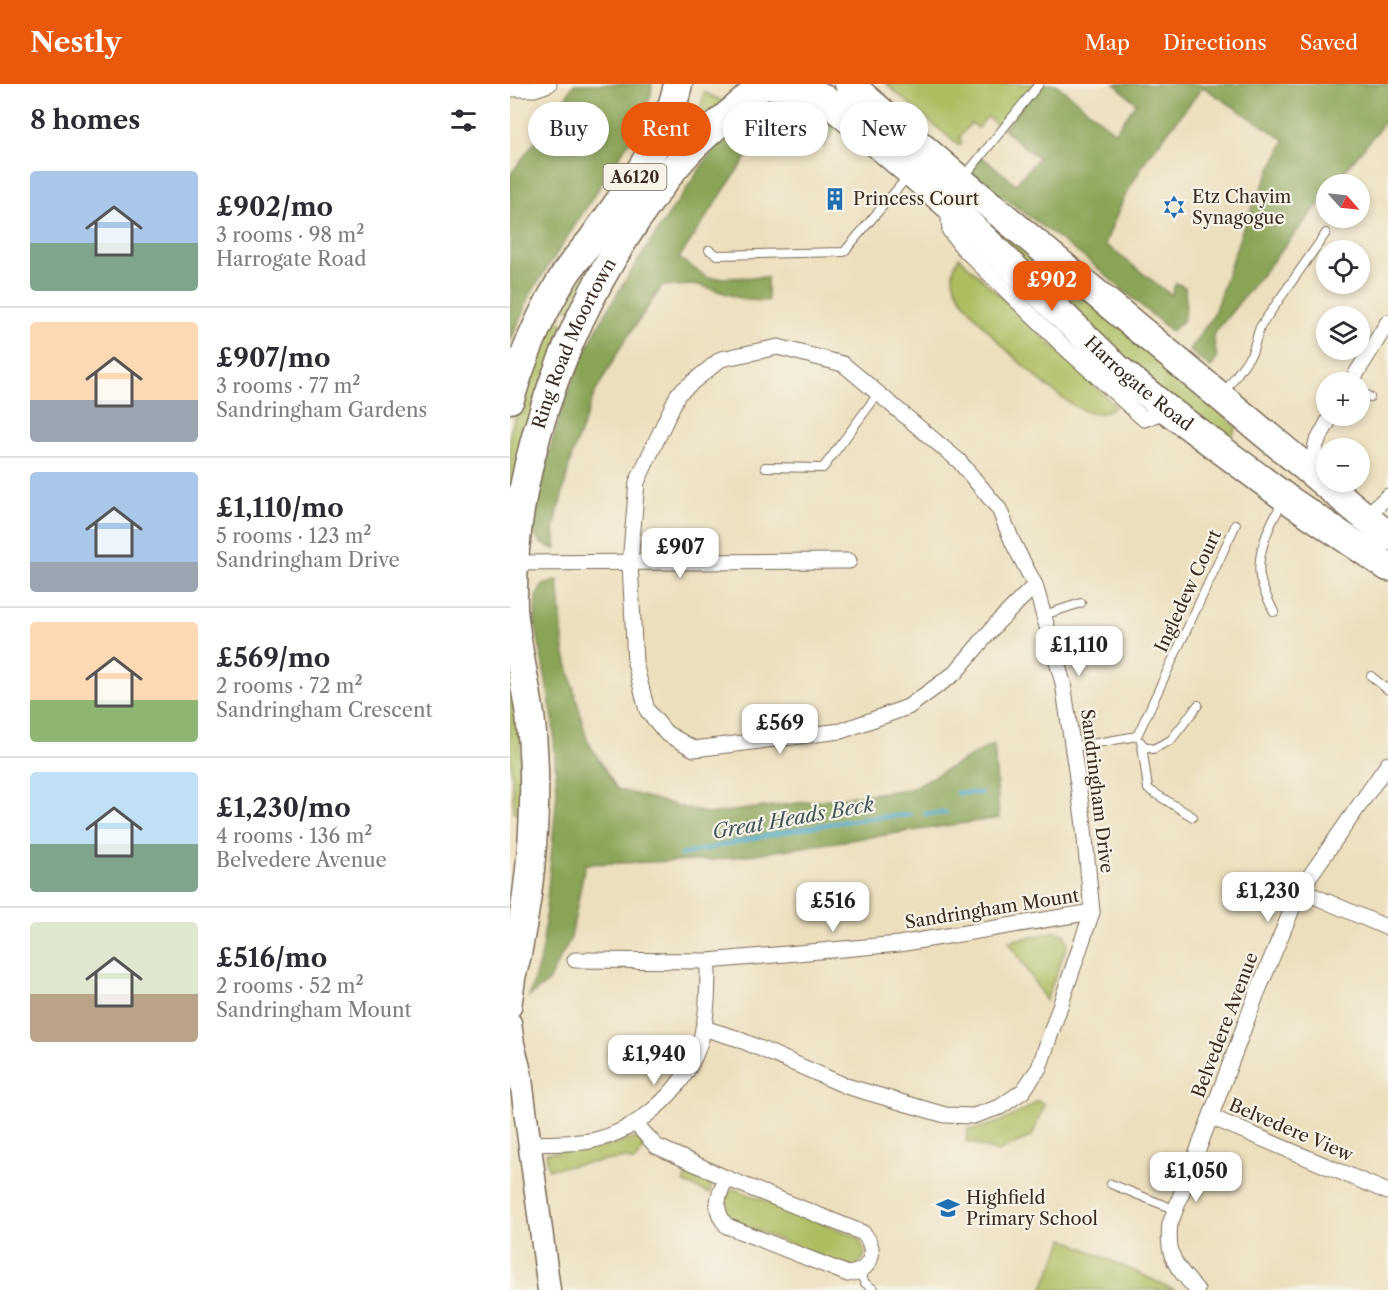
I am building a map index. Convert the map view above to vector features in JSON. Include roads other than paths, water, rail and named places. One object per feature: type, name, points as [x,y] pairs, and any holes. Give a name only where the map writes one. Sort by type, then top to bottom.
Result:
[{"type":"highway","name":"Ring Road Moortown","points":[[510,399],[519,368],[550,303],[566,274],[616,206],[653,150],[670,113],[678,84]]},
{"type":"highway","name":"Harrogate Road","points":[[755,84],[783,86],[817,94],[912,172],[954,192],[1221,397],[1316,476]]},
{"type":"highway","name":"Ring Road Moortown","points":[[513,971],[516,921],[528,892],[533,808],[530,717],[513,610],[510,562],[514,521],[528,451],[548,390],[578,318],[620,245],[662,182],[687,153],[763,84]]},
{"type":"highway","name":"Harrogate Road","points":[[849,84],[954,192],[1118,369],[1168,410],[1286,498],[1388,567]]},
{"type":"highway","points":[[1243,466],[1241,452],[1258,428]]},
{"type":"highway","points":[[1327,492],[1333,501],[1355,521],[1356,530],[1348,540]]},
{"type":"highway","name":"Harrogate Road","points":[[1335,492],[1388,536]]},
{"type":"street","points":[[510,89],[535,89],[549,84]]},
{"type":"street","points":[[1357,372],[1388,322]]},
{"type":"street","name":"Sandringham Drive","points":[[703,1028],[736,1038],[846,1086],[945,1115],[973,1116],[1000,1107],[1023,1091],[1039,1068],[1092,912],[1074,747],[1063,683],[1035,585],[1013,543],[999,509],[959,461],[843,364],[778,347],[721,359],[678,394],[637,482],[630,563],[635,663],[647,710],[666,733],[694,749],[841,731],[908,707],[955,673],[997,623],[1035,585]]},
{"type":"street","points":[[1365,517],[1388,496]]},
{"type":"street","points":[[510,562],[849,561]]},
{"type":"street","name":"Belvedere Avenue","points":[[1197,1290],[1182,1274],[1171,1256],[1168,1240],[1170,1224],[1257,993],[1300,890],[1388,764]]},
{"type":"street","points":[[1300,890],[1388,928]]},
{"type":"street","name":"Sandringham Mount","points":[[574,960],[708,961],[899,944],[1092,912]]},
{"type":"street","points":[[530,1144],[590,1141],[614,1134],[656,1108],[673,1090],[698,1049],[708,1001],[708,961]]},
{"type":"street","points":[[510,1007],[513,971]]},
{"type":"street","points":[[510,1023],[520,1072],[516,1084],[530,1144],[549,1290]]},
{"type":"street","name":"Belvedere View","points":[[1211,1117],[1388,1192]]},
{"type":"street","points":[[635,1123],[656,1146],[726,1178],[863,1233],[871,1245],[872,1252],[868,1266],[859,1272],[848,1274],[727,1226],[717,1211],[717,1202],[726,1178]]},
{"type":"lane","points":[[954,192],[1039,84]]},
{"type":"lane","points":[[709,250],[717,255],[844,252],[912,172]]},
{"type":"lane","points":[[1221,397],[1252,353],[1260,327],[1326,232]]},
{"type":"lane","points":[[765,467],[823,468],[878,394]]},
{"type":"lane","points":[[1274,612],[1259,575],[1264,543],[1270,524],[1286,498]]},
{"type":"lane","name":"Ingledew Court","points":[[1137,736],[1236,524]]},
{"type":"lane","points":[[1044,615],[1081,603]]},
{"type":"lane","points":[[1371,676],[1388,690]]},
{"type":"lane","points":[[1142,745],[1153,749],[1171,740],[1198,705]]},
{"type":"lane","points":[[1074,747],[1137,736],[1142,745],[1148,789],[1193,817]]},
{"type":"lane","points":[[1111,1184],[1176,1210]]},
{"type":"lane","points":[[859,1272],[865,1283],[875,1290]]},
{"type":"lane","points":[[1182,1274],[1182,1290]]},
{"type":"waterway","name":"Great Heads Beck","points":[[957,793],[981,793]]},
{"type":"waterway","name":"Great Heads Beck","points":[[925,814],[946,813]]},
{"type":"waterway","name":"Great Heads Beck","points":[[681,855],[767,835],[852,820],[910,815]]},
{"type":"place","name":"Princess Court","points":[[835,199]]},
{"type":"place","name":"Etz Chayim Synagogue","points":[[1174,207]]},
{"type":"place","name":"Highfield Primary School","points":[[948,1208]]}]
